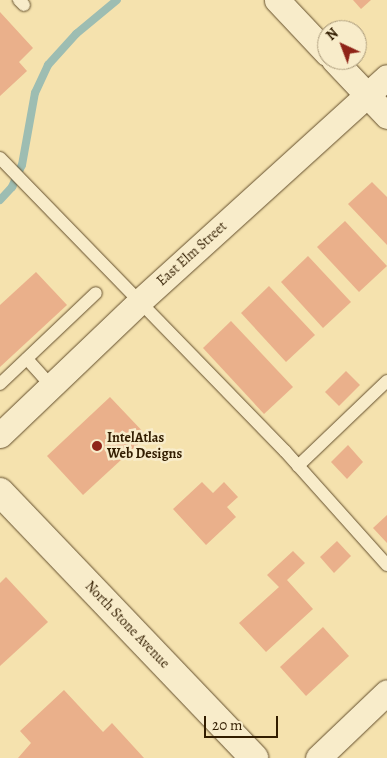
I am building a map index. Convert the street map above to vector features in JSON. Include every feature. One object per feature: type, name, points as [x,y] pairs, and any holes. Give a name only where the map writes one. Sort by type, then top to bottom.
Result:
[{"type":"main road","name":"North Stone Avenue","points":[[0,492],[254,758]]},
{"type":"street","points":[[277,0],[317,42]]},
{"type":"street","points":[[343,70],[387,116]]},
{"type":"street","name":"East Elm Street","points":[[0,435],[140,301],[387,78]]},
{"type":"street","points":[[318,758],[387,692]]},
{"type":"lane","points":[[0,158],[298,466],[387,565]]},
{"type":"lane","points":[[0,384],[96,292]]},
{"type":"lane","points":[[27,358],[51,386]]},
{"type":"lane","points":[[298,466],[387,381]]},
{"type":"building","points":[[353,0],[371,0],[361,9]]},
{"type":"building","points":[[0,12],[33,48],[19,62],[27,71],[0,96]]},
{"type":"building","points":[[372,182],[387,197],[387,245],[348,204]]},
{"type":"building","points":[[345,221],[387,266],[359,292],[317,247]]},
{"type":"building","points":[[308,256],[351,302],[323,328],[281,282]]},
{"type":"building","points":[[36,272],[67,305],[0,367],[0,305]]},
{"type":"building","points":[[269,286],[315,335],[286,362],[241,313]]},
{"type":"building","points":[[231,321],[293,387],[264,414],[203,348]]},
{"type":"building","points":[[346,371],[360,385],[339,406],[325,392]]},
{"type":"building","name":"IntelAtlas Web Designs","points":[[110,397],[147,436],[83,495],[47,456]]},
{"type":"building","points":[[348,445],[363,462],[347,479],[331,462]]},
{"type":"building","points":[[202,482],[213,493],[224,482],[238,497],[227,507],[236,517],[206,545],[173,509]]},
{"type":"building","points":[[387,515],[387,543],[373,528]]},
{"type":"building","points":[[337,541],[351,556],[334,573],[320,557]]},
{"type":"building","points":[[293,551],[305,563],[287,580],[313,609],[266,652],[239,623],[279,587],[267,575]]},
{"type":"building","points":[[6,577],[48,622],[0,666],[0,583]]},
{"type":"building","points":[[323,627],[349,656],[306,696],[280,667]]},
{"type":"building","points":[[64,690],[103,732],[112,723],[144,758],[18,758],[31,743],[20,731]]},
{"type":"waterway","points":[[0,200],[12,187],[22,165],[35,93],[48,65],[76,34],[117,0]]},
{"type":"place","name":"IntelAtlas Web Designs","points":[[97,446]]}]
